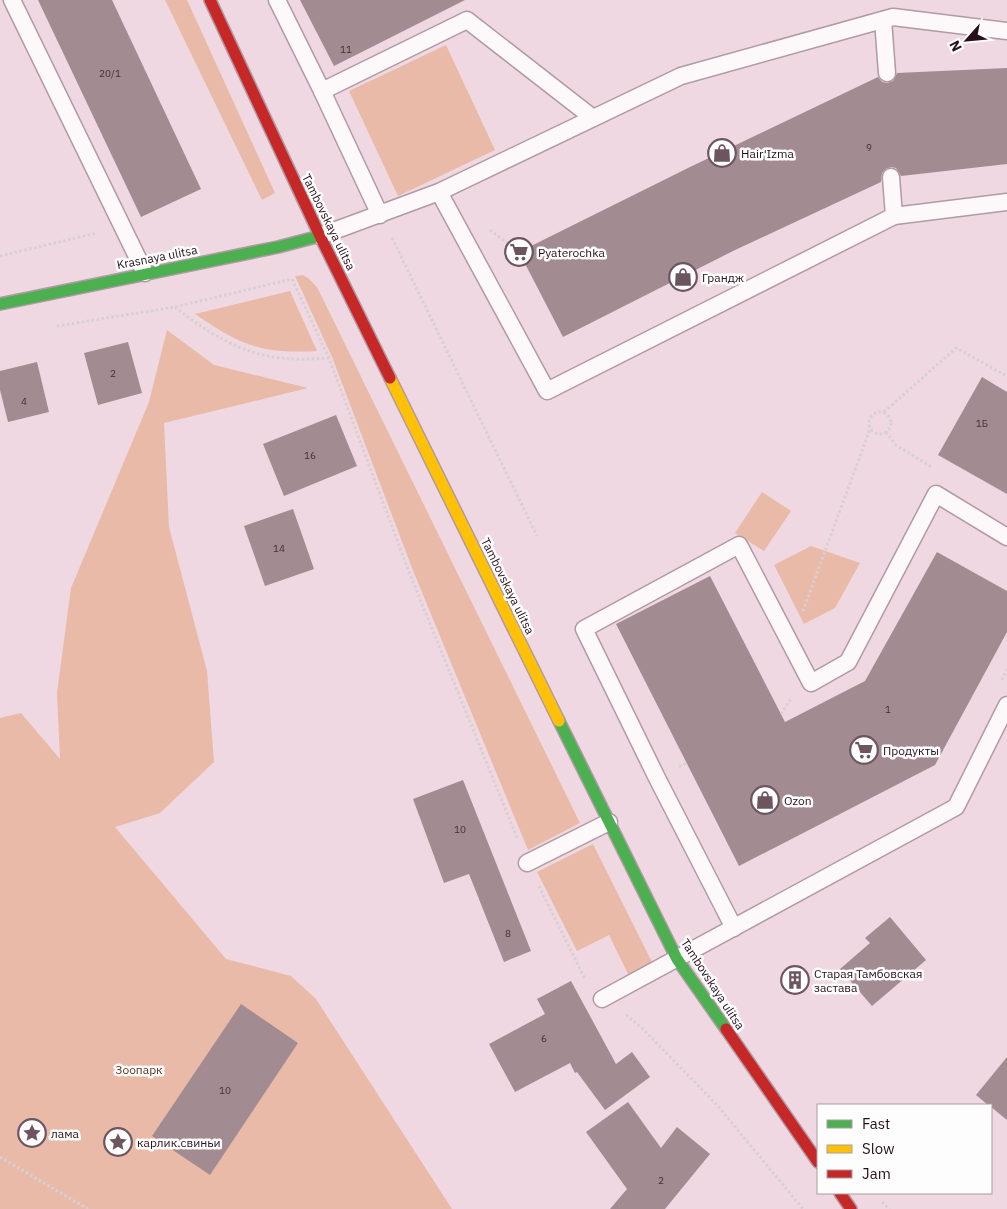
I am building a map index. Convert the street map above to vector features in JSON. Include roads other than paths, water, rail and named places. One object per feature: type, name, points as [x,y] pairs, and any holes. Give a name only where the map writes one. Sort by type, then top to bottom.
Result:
[{"type":"main road","name":"Tambovskaya ulitsa","points":[[210,0],[320,236],[677,959],[817,1161]]},
{"type":"main road","name":"Krasnaya ulitsa","points":[[0,304],[278,247],[320,236]]},
{"type":"main road","points":[[841,1194],[852,1209]]},
{"type":"lane","points":[[12,0],[145,273]]},
{"type":"lane","points":[[277,0],[380,215]]},
{"type":"lane","points":[[320,236],[439,192],[681,76],[893,16],[1007,31]]},
{"type":"lane","points":[[322,91],[467,20],[593,118]]},
{"type":"lane","points":[[883,20],[887,73]]},
{"type":"lane","points":[[891,177],[894,216]]},
{"type":"lane","points":[[439,192],[547,391],[894,216],[1007,202]]},
{"type":"lane","points":[[734,928],[584,629],[739,545],[811,683],[848,662],[936,494],[1007,537]]},
{"type":"lane","points":[[602,999],[956,807],[1007,705]]},
{"type":"lane","points":[[527,863],[609,822]]},
{"type":"place","name":"Hair'Izma","points":[[722,153]]},
{"type":"place","name":"Pyaterochka","points":[[519,252]]},
{"type":"place","name":"Грандж","points":[[683,277]]},
{"type":"place","name":"Продукты","points":[[864,750]]},
{"type":"place","name":"Ozon","points":[[765,800]]},
{"type":"place","name":"Старая Тамбовская застава","points":[[795,980]]},
{"type":"place","name":"лама","points":[[32,1133]]},
{"type":"place","name":"карлик.свиньи","points":[[118,1142]]},
{"type":"park label","name":"Зоопарк","points":[[139,1069]]}]
